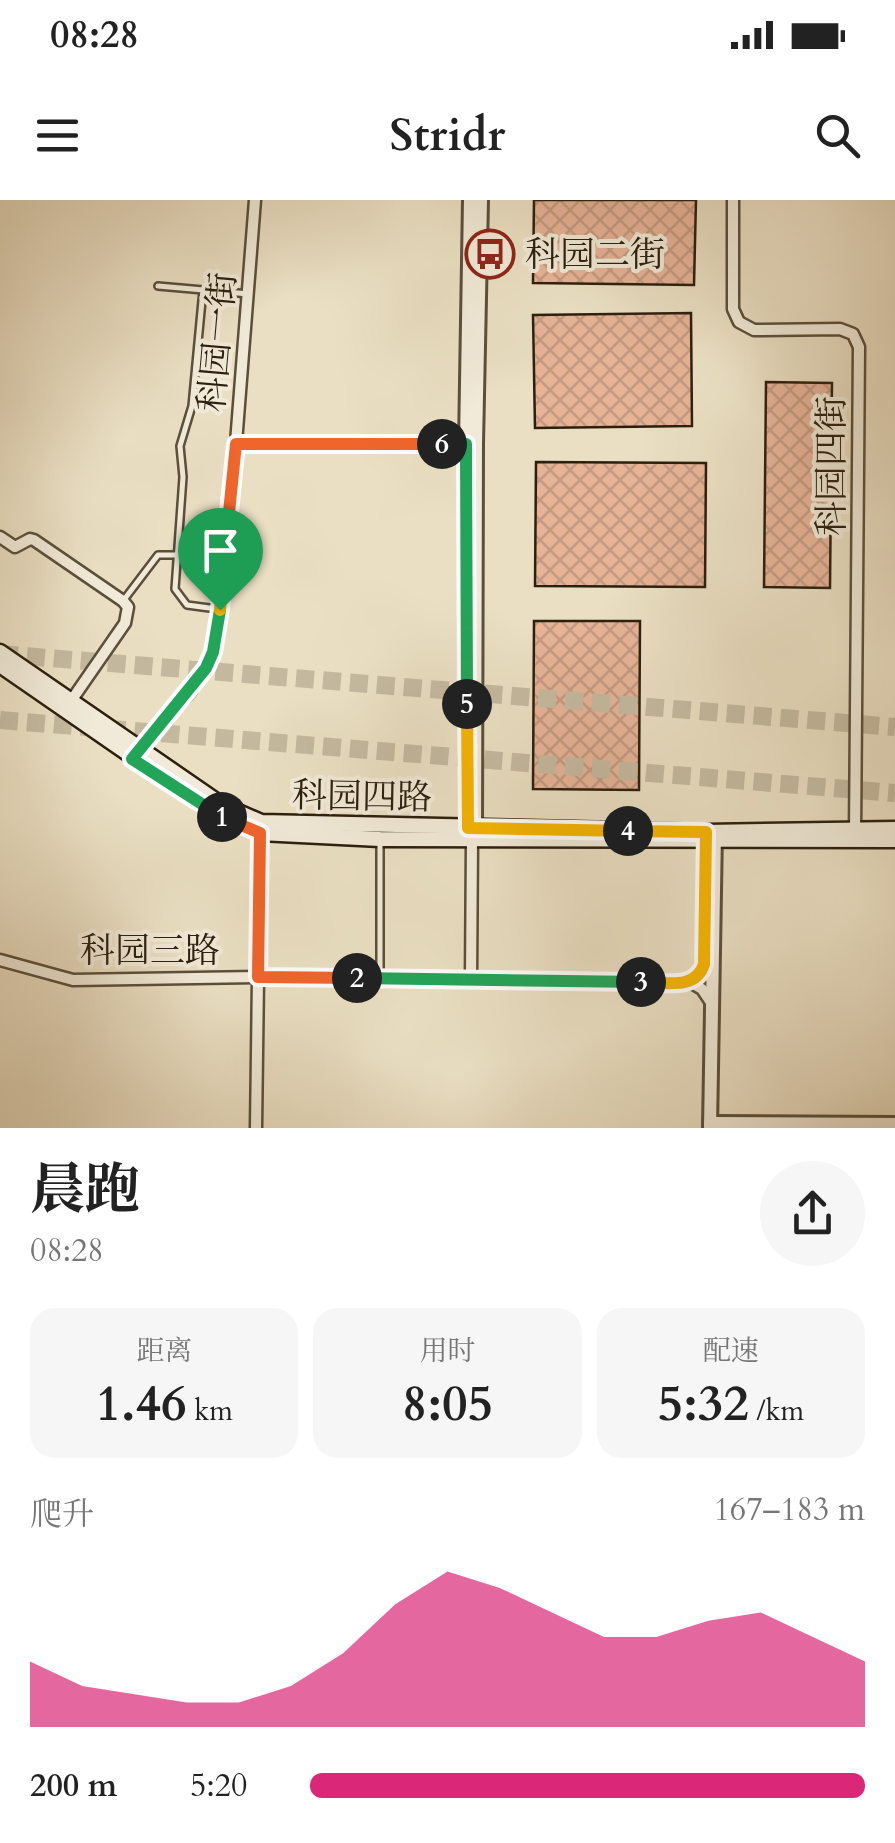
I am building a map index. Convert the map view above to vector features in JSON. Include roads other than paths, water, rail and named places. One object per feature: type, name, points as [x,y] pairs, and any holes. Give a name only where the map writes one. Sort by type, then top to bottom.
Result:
[{"type":"main road","name":"科园四路","points":[[0,652],[71,701],[218,815],[260,828],[380,839],[472,832]]},
{"type":"main road","name":"科园四路","points":[[0,666],[136,754]]},
{"type":"main road","name":"科园四路","points":[[260,828],[711,837],[856,835],[895,829]]},
{"type":"main road","name":"科园四路","points":[[856,835],[895,840]]},
{"type":"street","name":"科园一街","points":[[136,754],[190,692],[213,652],[236,444],[255,200]]},
{"type":"street","points":[[470,200],[471,980]]},
{"type":"street","points":[[471,444],[481,200]]},
{"type":"street","name":"科园四街","points":[[733,200],[732,309],[739,322],[754,330],[840,330],[854,334],[859,348],[856,835]]},
{"type":"street","points":[[236,444],[471,444]]},
{"type":"street","points":[[0,537],[15,547],[30,538],[34,540],[128,607],[124,624],[71,701]]},
{"type":"street","points":[[256,1128],[260,828]]},
{"type":"street","points":[[711,837],[704,964],[701,975],[690,982],[702,989],[712,1004]]},
{"type":"street","points":[[711,837],[710,1126],[895,1124]]},
{"type":"street","name":"科园三路","points":[[0,960],[73,980],[258,977],[690,982]]},
{"type":"lane","points":[[158,286],[249,294]]},
{"type":"lane","points":[[202,290],[192,406],[180,446],[183,477],[175,588],[182,602],[220,610]]},
{"type":"lane","points":[[124,601],[158,555],[178,555]]},
{"type":"lane","points":[[380,839],[380,979]]},
{"type":"tunnel","points":[[0,654],[895,727]]},
{"type":"tunnel","points":[[0,720],[895,793]]},
{"type":"place","name":"科园二街","points":[[490,254]]}]
